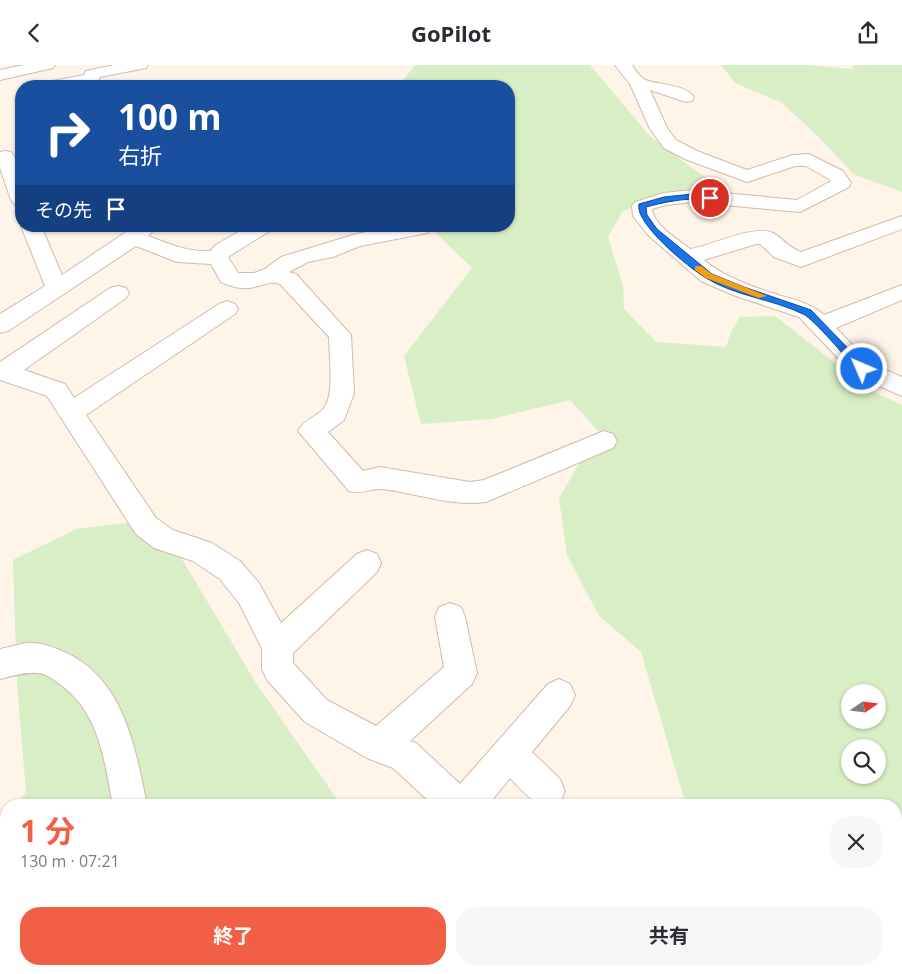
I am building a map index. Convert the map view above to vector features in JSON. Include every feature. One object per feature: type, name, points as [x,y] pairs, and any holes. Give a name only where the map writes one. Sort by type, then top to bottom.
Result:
[{"type":"street","points":[[0,75],[47,65]]},
{"type":"street","points":[[74,80],[140,65]]},
{"type":"street","points":[[634,71],[662,87],[686,97]]},
{"type":"street","points":[[634,71],[659,129],[670,144],[691,155],[747,176],[793,161],[809,160],[836,175],[842,183],[800,206],[692,196],[664,199],[642,206],[643,216],[654,231],[709,276],[808,312],[862,369],[900,384]]},
{"type":"street","points":[[9,154],[15,177]]},
{"type":"street","points":[[684,257],[708,253],[755,237],[766,238],[781,252],[801,260],[902,222]]},
{"type":"street","points":[[33,232],[57,289]]},
{"type":"street","points":[[0,325],[141,232],[177,255],[198,258],[220,253],[255,232]]},
{"type":"street","points":[[226,232],[220,253],[229,277],[239,282],[251,283],[273,274],[288,262],[304,255],[326,251],[356,240],[403,232]]},
{"type":"street","points":[[273,274],[288,279],[340,335],[342,393],[334,413],[311,431],[358,483],[380,478],[470,493],[486,491],[604,441]]},
{"type":"street","points":[[822,325],[902,292]]},
{"type":"street","points":[[2,371],[118,293]]},
{"type":"street","points":[[72,412],[227,309]]},
{"type":"street","points":[[2,371],[56,391],[72,412],[146,526],[164,539],[202,552],[230,570],[249,593],[277,647],[278,669],[316,711],[379,745],[404,755],[452,799]]},
{"type":"street","points":[[277,647],[367,563]]},
{"type":"street","points":[[379,745],[461,673],[450,617]]},
{"type":"street","points":[[0,664],[34,657],[46,660],[78,677],[88,686],[104,709],[117,738],[129,799]]},
{"type":"street","points":[[470,799],[560,695]]},
{"type":"street","points":[[509,754],[548,791]]},
{"type":"green space","points":[[415,65],[590,65],[649,135],[721,188],[648,201],[622,212],[608,237],[623,285],[624,309],[656,342],[726,347],[731,332],[740,317],[775,316],[868,389],[902,405],[902,799],[684,799],[641,652],[599,616],[567,555],[559,498],[579,464],[601,434],[570,400],[492,419],[421,424],[404,356],[472,268],[435,232],[515,232],[515,80],[403,80]]},
{"type":"green space","points":[[721,65],[806,65],[852,69],[854,65],[902,65],[902,192],[853,174],[820,138],[782,103],[735,83]]},
{"type":"green space","points":[[158,519],[256,683],[337,799],[20,799],[26,792],[17,684],[13,560],[76,529]]},
{"type":"slow traffic","points":[[698,268],[709,276],[762,296]]},
{"type":"route","points":[[710,198],[692,196],[664,199],[642,206],[643,216],[654,231],[709,276],[808,312],[862,369]]}]
